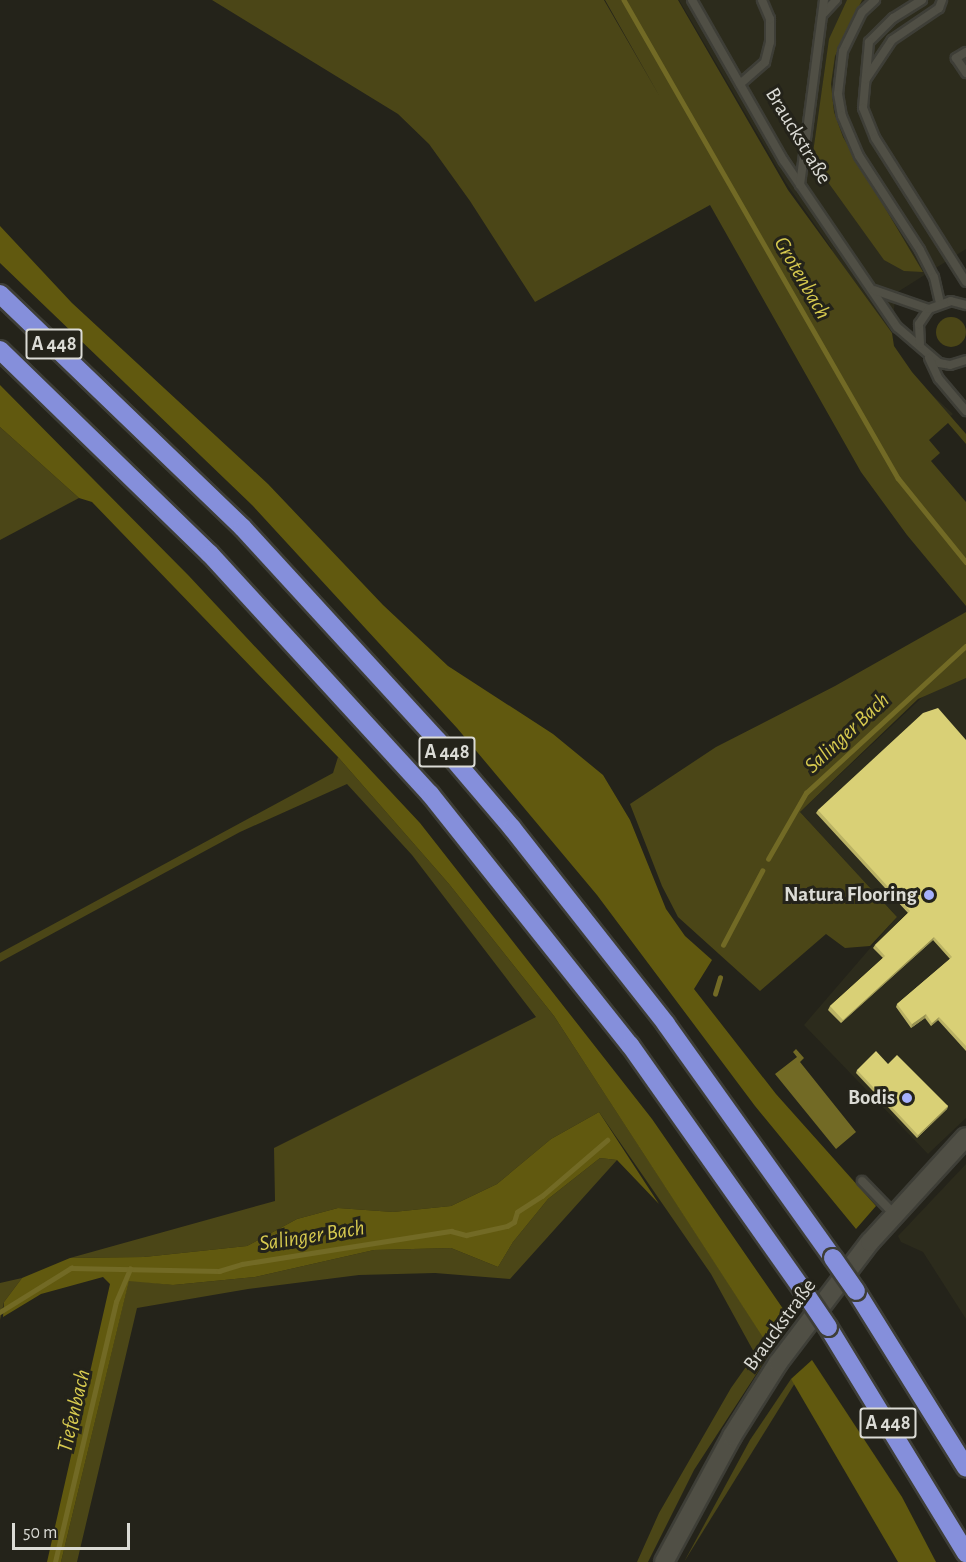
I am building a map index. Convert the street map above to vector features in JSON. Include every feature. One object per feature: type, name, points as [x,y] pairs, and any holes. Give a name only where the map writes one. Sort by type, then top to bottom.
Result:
[{"type":"highway","name":"A 448","points":[[0,294],[243,528],[445,749],[666,1024],[856,1291],[966,1468]]},
{"type":"highway","name":"A 448","points":[[0,350],[210,554],[430,794],[630,1045],[806,1293],[966,1553]]},
{"type":"street","name":"Brauckstraße","points":[[664,1562],[732,1436],[773,1371],[894,1214],[966,1137]]},
{"type":"lane","name":"Brauckstraße","points":[[692,0],[800,185],[874,290],[897,327],[920,344],[929,356],[939,379],[966,411]]},
{"type":"lane","points":[[740,84],[765,62],[771,32],[762,0]]},
{"type":"lane","points":[[800,185],[824,0]]},
{"type":"lane","points":[[823,14],[836,0]]},
{"type":"lane","points":[[875,0],[862,12],[843,51],[838,94],[842,116],[859,156],[920,250],[934,277],[940,302]]},
{"type":"lane","points":[[922,0],[893,18],[869,42],[864,83],[866,121],[966,282]]},
{"type":"lane","points":[[864,83],[892,40],[939,8],[942,0]]},
{"type":"lane","points":[[966,52],[956,58],[966,73]]},
{"type":"lane","points":[[874,290],[929,309]]},
{"type":"lane","points":[[920,344],[920,324],[929,309],[940,302],[966,305]]},
{"type":"lane","points":[[929,356],[950,365],[966,360]]},
{"type":"lane","points":[[862,1181],[894,1214]]},
{"type":"shaded area","points":[[212,0],[604,0],[660,97],[605,0],[678,0],[788,190],[892,333],[894,346],[912,372],[966,434],[966,444],[948,423],[929,440],[940,453],[931,461],[966,502],[966,606],[907,535],[861,472],[710,205],[535,302],[470,201],[429,144],[398,114]]},
{"type":"shaded area","points":[[679,0],[966,0],[966,249],[896,293],[891,333],[892,346],[915,379],[953,414],[921,441],[815,259],[832,249],[786,183]]},
{"type":"shaded area","points":[[847,0],[862,0],[835,56],[831,84],[834,112],[843,137],[923,272],[904,271],[884,260],[812,160],[829,39]]},
{"type":"shaded area","points":[[0,226],[72,303],[268,484],[383,605],[448,666],[553,734],[603,775],[630,820],[666,909],[685,936],[712,960],[694,989],[776,1094],[876,1206],[856,1229],[755,1106],[597,895],[457,728],[252,505],[0,263]]},
{"type":"shaded area","points":[[951,317],[962,321],[966,332],[962,343],[951,347],[940,343],[936,332],[940,321]]},
{"type":"shaded area","points":[[0,385],[189,576],[420,823],[652,1119],[788,1316],[766,1342],[554,1016],[449,884],[338,757],[92,502],[79,498],[0,427]]},
{"type":"shaded area","points":[[0,427],[79,498],[0,540]]},
{"type":"shaded area","points":[[966,612],[966,678],[918,699],[800,812],[897,917],[870,946],[845,948],[826,934],[760,991],[678,917],[662,886],[630,804],[716,747],[835,686]]},
{"type":"shaded area","points":[[966,656],[966,1118],[928,1154],[804,1025],[897,917],[800,812]]},
{"type":"shaded area","points":[[338,757],[449,884],[554,1016],[766,1341],[788,1316],[792,1319],[694,1470],[648,1562],[637,1562],[659,1513],[731,1388],[755,1354],[711,1274],[599,1112],[551,1139],[497,1184],[451,1206],[393,1212],[338,1208],[297,1219],[247,1246],[144,1257],[70,1258],[275,1201],[274,1148],[536,1017],[412,855],[347,784],[240,832],[0,962],[0,953],[333,773]]},
{"type":"shaded area","points":[[796,1049],[804,1058],[800,1062],[856,1132],[836,1149],[775,1074],[797,1057],[793,1052]]},
{"type":"shaded area","points":[[599,1112],[659,1204],[617,1160],[600,1158],[548,1199],[513,1242],[498,1267],[451,1248],[374,1250],[255,1277],[173,1285],[129,1281],[61,1562],[47,1562],[110,1284],[103,1277],[41,1294],[3,1317],[4,1302],[22,1278],[70,1258],[144,1257],[247,1246],[297,1219],[338,1208],[393,1212],[451,1206],[497,1184],[551,1139]]},
{"type":"shaded area","points":[[600,1158],[617,1160],[510,1279],[435,1273],[359,1275],[248,1289],[137,1308],[77,1562],[61,1562],[129,1280],[173,1285],[255,1277],[374,1250],[451,1248],[498,1267],[513,1242],[548,1199]]},
{"type":"shaded area","points":[[966,1164],[966,1319],[923,1252],[901,1242],[898,1236]]},
{"type":"shaded area","points":[[22,1278],[4,1302],[0,1320],[0,1283]]},
{"type":"shaded area","points":[[812,1360],[902,1497],[936,1562],[898,1562],[791,1379]]},
{"type":"shaded area","points":[[791,1379],[795,1383],[684,1562],[750,1440]]},
{"type":"building","name":"Natura Flooring","points":[[938,708],[966,740],[966,1046],[939,1017],[932,1023],[926,1014],[912,1024],[897,1004],[952,957],[934,937],[843,1020],[830,1006],[885,956],[875,945],[910,911],[818,810],[923,713]]},
{"type":"building","name":"Bodis","points":[[876,1051],[888,1064],[897,1055],[948,1106],[918,1135],[857,1070]]},
{"type":"waterway","name":"Grotenbach","points":[[624,0],[898,478],[966,562]]},
{"type":"waterway","name":"Salinger Bach","points":[[768,859],[806,793],[966,646]]},
{"type":"waterway","name":"Salinger Bach","points":[[723,945],[762,871]]},
{"type":"waterway","name":"Salinger Bach","points":[[715,994],[720,978]]},
{"type":"waterway","name":"Salinger Bach","points":[[0,1312],[71,1268],[219,1271],[242,1264],[451,1231],[466,1235],[507,1226],[514,1222],[517,1212],[542,1196],[607,1140]]},
{"type":"waterway","name":"Tiefenbach","points":[[55,1562],[116,1302],[130,1269]]},
{"type":"place","name":"Natura Flooring","points":[[929,895]]},
{"type":"place","name":"Bodis","points":[[907,1098]]}]
